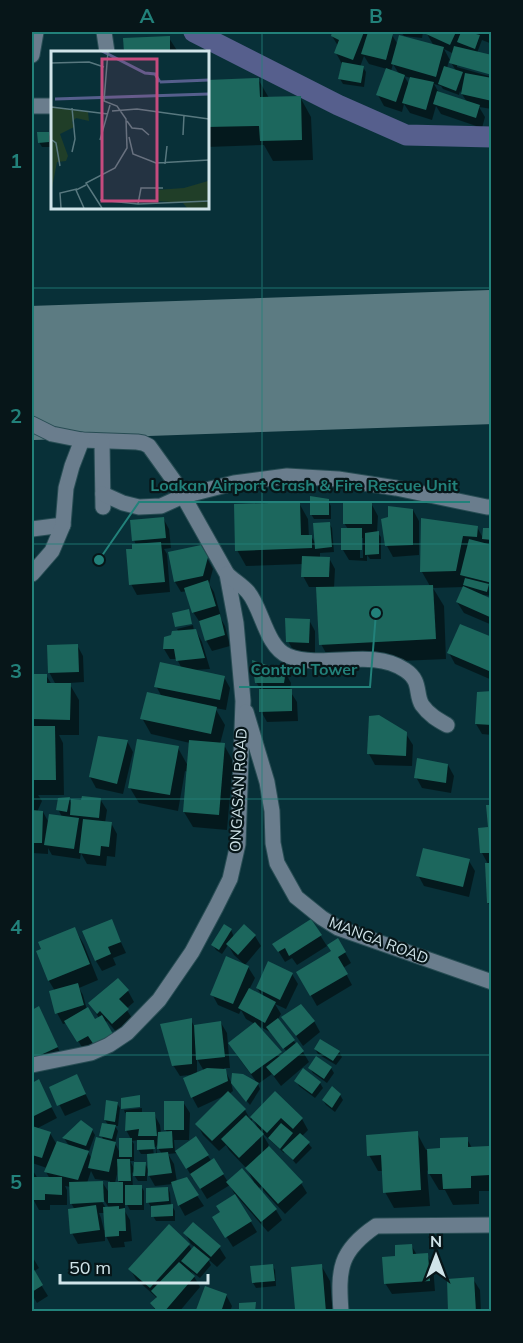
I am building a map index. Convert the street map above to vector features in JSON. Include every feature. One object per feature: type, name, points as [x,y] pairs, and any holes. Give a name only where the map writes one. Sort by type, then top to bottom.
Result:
[{"type":"street","points":[[32,55],[36,32]]},
{"type":"street","points":[[104,32],[107,51]]},
{"type":"street","points":[[32,106],[51,106]]},
{"type":"street","points":[[32,424],[52,434],[102,442],[103,501],[140,507],[161,506],[183,496],[234,483],[287,476],[338,479],[492,507]]},
{"type":"street","points":[[32,573],[52,551],[63,525],[66,489],[82,440]]},
{"type":"street","name":"ONGASAN ROAD","points":[[32,1065],[91,1053],[109,1045],[127,1033],[159,999],[192,952],[230,879],[238,844],[243,700],[236,623],[227,574],[177,485],[149,446],[137,442],[102,442]]},
{"type":"street","points":[[32,529],[63,525]]},
{"type":"street","points":[[227,574],[249,592],[273,643],[286,656],[308,660],[386,661],[406,670],[418,684],[421,704],[433,717],[447,725]]},
{"type":"street","name":"MANGA ROAD","points":[[243,700],[267,782],[272,811],[273,843],[278,862],[296,897],[338,928],[492,982]]},
{"type":"street","points":[[341,1311],[341,1267],[349,1251],[361,1236],[376,1226],[492,1225]]},
{"type":"building","points":[[332,32],[364,32],[353,60],[334,53],[339,40],[331,36]]},
{"type":"building","points":[[368,32],[393,34],[386,60],[361,54]]},
{"type":"building","points":[[427,32],[456,32],[450,45],[426,34]]},
{"type":"building","points":[[461,32],[480,35],[475,49],[457,42]]},
{"type":"building","points":[[399,35],[444,47],[436,77],[391,64]]},
{"type":"building","points":[[170,36],[170,51],[124,51],[123,38]]},
{"type":"building","points":[[454,46],[492,55],[492,75],[449,63]]},
{"type":"building","points":[[342,62],[364,66],[361,83],[338,79]]},
{"type":"building","points":[[444,66],[463,72],[456,91],[438,84]]},
{"type":"building","points":[[386,68],[405,75],[396,102],[376,95]]},
{"type":"building","points":[[465,73],[492,78],[492,101],[461,94]]},
{"type":"building","points":[[410,77],[434,82],[426,110],[402,103]]},
{"type":"building","points":[[259,78],[260,97],[301,96],[302,140],[260,141],[259,126],[208,127],[208,80]]},
{"type":"building","points":[[437,91],[480,105],[476,118],[433,104]]},
{"type":"building","points":[[37,132],[49,132],[49,142],[38,143]]},
{"type":"building","points":[[310,496],[329,499],[329,515],[310,515]]},
{"type":"building","points":[[300,502],[301,535],[312,535],[312,548],[235,551],[234,504]]},
{"type":"building","points":[[343,503],[372,503],[372,524],[343,524]]},
{"type":"building","points":[[388,506],[413,509],[413,545],[385,546],[381,519],[388,517]]},
{"type":"building","points":[[164,517],[166,538],[132,541],[130,520]]},
{"type":"building","points":[[421,518],[478,526],[477,537],[463,536],[456,571],[420,572]]},
{"type":"building","points":[[330,522],[332,547],[315,549],[313,523]]},
{"type":"building","points":[[341,528],[362,528],[362,550],[341,550]]},
{"type":"building","points":[[483,528],[492,528],[492,540],[482,539]]},
{"type":"building","points":[[379,531],[379,554],[365,555],[365,533]]},
{"type":"building","points":[[469,539],[492,545],[492,583],[460,575]]},
{"type":"building","points":[[161,542],[165,582],[129,585],[126,549],[132,549],[132,544]]},
{"type":"building","points":[[201,545],[208,557],[203,576],[174,582],[168,552]]},
{"type":"building","points":[[302,556],[330,557],[329,577],[301,577]]},
{"type":"building","points":[[465,578],[489,584],[487,592],[463,585]]},
{"type":"building","points":[[208,580],[216,606],[192,613],[184,588]]},
{"type":"building","points":[[433,585],[436,639],[319,645],[316,587]]},
{"type":"building","points":[[463,586],[492,599],[492,618],[456,602]]},
{"type":"building","points":[[189,609],[192,624],[175,627],[172,613]]},
{"type":"building","points":[[220,614],[225,635],[205,641],[199,621]]},
{"type":"building","points":[[285,618],[310,619],[309,643],[286,642]]},
{"type":"building","points":[[460,624],[492,637],[492,666],[489,671],[447,653]]},
{"type":"building","points":[[196,629],[205,658],[176,661],[174,649],[163,649],[164,637],[171,635],[172,631]]},
{"type":"building","points":[[78,644],[79,672],[48,673],[47,645]]},
{"type":"building","points":[[252,660],[286,671],[284,683],[255,683]]},
{"type":"building","points":[[160,662],[225,676],[220,700],[154,687]]},
{"type":"building","points":[[32,674],[47,674],[47,683],[71,683],[70,720],[32,719]]},
{"type":"building","points":[[259,689],[292,689],[292,711],[259,712]]},
{"type":"building","points":[[492,691],[492,725],[475,724],[477,692]]},
{"type":"building","points":[[147,692],[217,707],[211,734],[140,719]]},
{"type":"building","points":[[379,715],[407,732],[406,756],[367,754],[369,716]]},
{"type":"building","points":[[32,726],[55,726],[56,780],[32,780]]},
{"type":"building","points":[[98,736],[128,740],[117,784],[89,777]]},
{"type":"building","points":[[137,739],[179,746],[170,795],[128,788]]},
{"type":"building","points":[[189,740],[225,743],[219,815],[183,812]]},
{"type":"building","points":[[417,758],[448,764],[446,783],[414,778]]},
{"type":"building","points":[[82,796],[101,798],[99,818],[70,815],[71,799],[81,800]]},
{"type":"building","points":[[70,797],[67,812],[56,810],[58,798]]},
{"type":"building","points":[[486,805],[492,805],[492,853],[480,853],[478,828],[488,827]]},
{"type":"building","points":[[32,810],[43,811],[42,843],[32,843]]},
{"type":"building","points":[[49,814],[79,818],[74,849],[44,845]]},
{"type":"building","points":[[83,819],[112,822],[109,847],[101,846],[100,856],[79,853]]},
{"type":"building","points":[[423,848],[470,859],[463,887],[416,876]]},
{"type":"building","points":[[485,863],[492,863],[492,903],[487,903]]},
{"type":"building","points":[[112,919],[121,942],[108,947],[111,954],[95,961],[82,931]]},
{"type":"building","points":[[311,919],[322,935],[289,956],[285,948],[278,952],[272,944]]},
{"type":"building","points":[[224,924],[232,929],[219,950],[211,945]]},
{"type":"building","points":[[244,924],[256,935],[238,955],[226,944]]},
{"type":"building","points":[[75,927],[90,964],[48,981],[36,951],[41,949],[38,942]]},
{"type":"building","points":[[338,938],[346,952],[338,957],[348,974],[310,996],[296,972],[331,951],[327,945]]},
{"type":"building","points":[[226,956],[249,966],[233,1004],[210,995]]},
{"type":"building","points":[[268,961],[293,973],[280,1000],[256,988]]},
{"type":"building","points":[[118,978],[129,990],[119,999],[129,1009],[112,1024],[100,1011],[97,1014],[88,1003]]},
{"type":"building","points":[[78,983],[84,1005],[55,1014],[49,991]]},
{"type":"building","points":[[249,988],[276,1002],[265,1023],[238,1008]]},
{"type":"building","points":[[301,1004],[315,1021],[296,1036],[281,1017]]},
{"type":"building","points":[[39,1006],[58,1047],[32,1059],[32,1010]]},
{"type":"building","points":[[88,1007],[95,1019],[102,1015],[113,1034],[94,1045],[88,1036],[77,1042],[64,1021]]},
{"type":"building","points":[[192,1018],[192,1064],[172,1066],[160,1024]]},
{"type":"building","points":[[278,1018],[295,1040],[283,1049],[266,1027]]},
{"type":"building","points":[[221,1021],[225,1057],[196,1060],[194,1025]]},
{"type":"building","points":[[255,1022],[282,1052],[251,1074],[228,1043]]},
{"type":"building","points":[[320,1039],[340,1051],[333,1061],[314,1049]]},
{"type":"building","points":[[297,1042],[304,1051],[274,1076],[266,1067]]},
{"type":"building","points":[[316,1056],[332,1067],[324,1079],[308,1068]]},
{"type":"building","points":[[207,1068],[226,1069],[228,1081],[191,1098],[183,1078]]},
{"type":"building","points":[[303,1068],[321,1082],[312,1094],[294,1081]]},
{"type":"building","points":[[232,1073],[243,1074],[259,1083],[246,1102],[231,1083]]},
{"type":"building","points":[[77,1074],[86,1094],[57,1106],[49,1087]]},
{"type":"building","points":[[39,1079],[52,1107],[32,1117],[32,1083]]},
{"type":"building","points":[[332,1086],[341,1094],[332,1108],[322,1100]]},
{"type":"building","points":[[228,1091],[246,1109],[212,1141],[195,1124]]},
{"type":"building","points":[[275,1091],[303,1118],[293,1129],[281,1118],[267,1133],[250,1117]]},
{"type":"building","points":[[140,1095],[140,1107],[121,1109],[121,1098]]},
{"type":"building","points":[[106,1100],[118,1102],[115,1122],[104,1120]]},
{"type":"building","points":[[164,1101],[184,1101],[184,1130],[164,1130]]},
{"type":"building","points":[[126,1112],[155,1112],[157,1136],[138,1136],[139,1129],[125,1131]]},
{"type":"building","points":[[246,1115],[264,1134],[239,1158],[221,1139]]},
{"type":"building","points":[[81,1120],[93,1129],[86,1146],[62,1138]]},
{"type":"building","points":[[102,1123],[116,1125],[112,1139],[99,1136]]},
{"type":"building","points":[[281,1123],[293,1133],[280,1149],[268,1138]]},
{"type":"building","points":[[32,1126],[51,1132],[42,1158],[32,1155]]},
{"type":"building","points":[[172,1131],[173,1148],[157,1149],[158,1132]]},
{"type":"building","points":[[418,1131],[421,1190],[383,1193],[381,1155],[367,1156],[366,1135]]},
{"type":"building","points":[[300,1133],[310,1142],[293,1160],[282,1150]]},
{"type":"building","points":[[196,1136],[209,1155],[186,1169],[175,1151]]},
{"type":"building","points":[[96,1137],[116,1142],[109,1172],[88,1168]]},
{"type":"building","points":[[468,1137],[468,1147],[489,1146],[490,1175],[471,1176],[471,1188],[443,1189],[442,1174],[428,1174],[427,1149],[440,1148],[440,1138]]},
{"type":"building","points":[[119,1138],[132,1138],[132,1157],[119,1157]]},
{"type":"building","points":[[137,1140],[154,1140],[155,1149],[137,1150]]},
{"type":"building","points":[[57,1141],[89,1151],[78,1180],[44,1172]]},
{"type":"building","points":[[269,1146],[303,1182],[278,1204],[245,1168]]},
{"type":"building","points":[[168,1152],[172,1173],[148,1176],[147,1154]]},
{"type":"building","points":[[214,1158],[224,1174],[200,1189],[190,1174]]},
{"type":"building","points":[[117,1159],[130,1159],[131,1181],[118,1181]]},
{"type":"building","points":[[134,1162],[146,1162],[145,1176],[133,1176]]},
{"type":"building","points":[[242,1168],[277,1209],[261,1222],[226,1182]]},
{"type":"building","points":[[32,1177],[62,1177],[62,1195],[45,1194],[45,1200],[32,1200]]},
{"type":"building","points":[[187,1177],[199,1195],[178,1206],[171,1182]]},
{"type":"building","points":[[103,1181],[104,1202],[70,1204],[69,1182]]},
{"type":"building","points":[[108,1182],[123,1182],[123,1203],[108,1203]]},
{"type":"building","points":[[125,1185],[142,1185],[142,1205],[125,1205]]},
{"type":"building","points":[[168,1187],[169,1201],[146,1203],[146,1188]]},
{"type":"building","points":[[235,1194],[252,1221],[225,1238],[212,1217],[220,1212],[216,1206]]},
{"type":"building","points":[[173,1204],[173,1216],[151,1217],[151,1206]]},
{"type":"building","points":[[96,1205],[100,1230],[70,1234],[68,1209]]},
{"type":"building","points":[[119,1206],[119,1209],[125,1208],[126,1231],[119,1231],[119,1236],[105,1237],[103,1207]]},
{"type":"building","points":[[193,1222],[221,1246],[211,1257],[183,1233]]},
{"type":"building","points":[[169,1224],[190,1244],[150,1288],[128,1269]]},
{"type":"building","points":[[412,1244],[413,1254],[428,1253],[430,1281],[384,1284],[382,1257],[395,1256],[395,1245]]},
{"type":"building","points":[[194,1246],[210,1259],[197,1274],[181,1261]]},
{"type":"building","points":[[179,1262],[195,1276],[164,1312],[158,1312],[150,1303],[157,1297],[151,1291]]},
{"type":"building","points":[[273,1264],[275,1281],[252,1283],[250,1266]]},
{"type":"building","points":[[322,1264],[326,1312],[280,1312],[280,1310],[295,1309],[291,1267]]},
{"type":"building","points":[[32,1266],[43,1285],[32,1292]]},
{"type":"building","points":[[474,1277],[476,1312],[448,1312],[447,1279]]},
{"type":"building","points":[[205,1286],[227,1294],[221,1312],[196,1310]]},
{"type":"building","points":[[256,1302],[255,1312],[239,1312],[239,1303]]},
{"type":"waterway","points":[[194,32],[338,105],[406,135],[492,137]]},
{"type":"runway","points":[[32,373],[492,357]]},
{"type":"place","name":"Loakan Airport Crash & Fire Rescue Unit","points":[[99,560]]},
{"type":"place","name":"Control Tower","points":[[376,613]]}]
